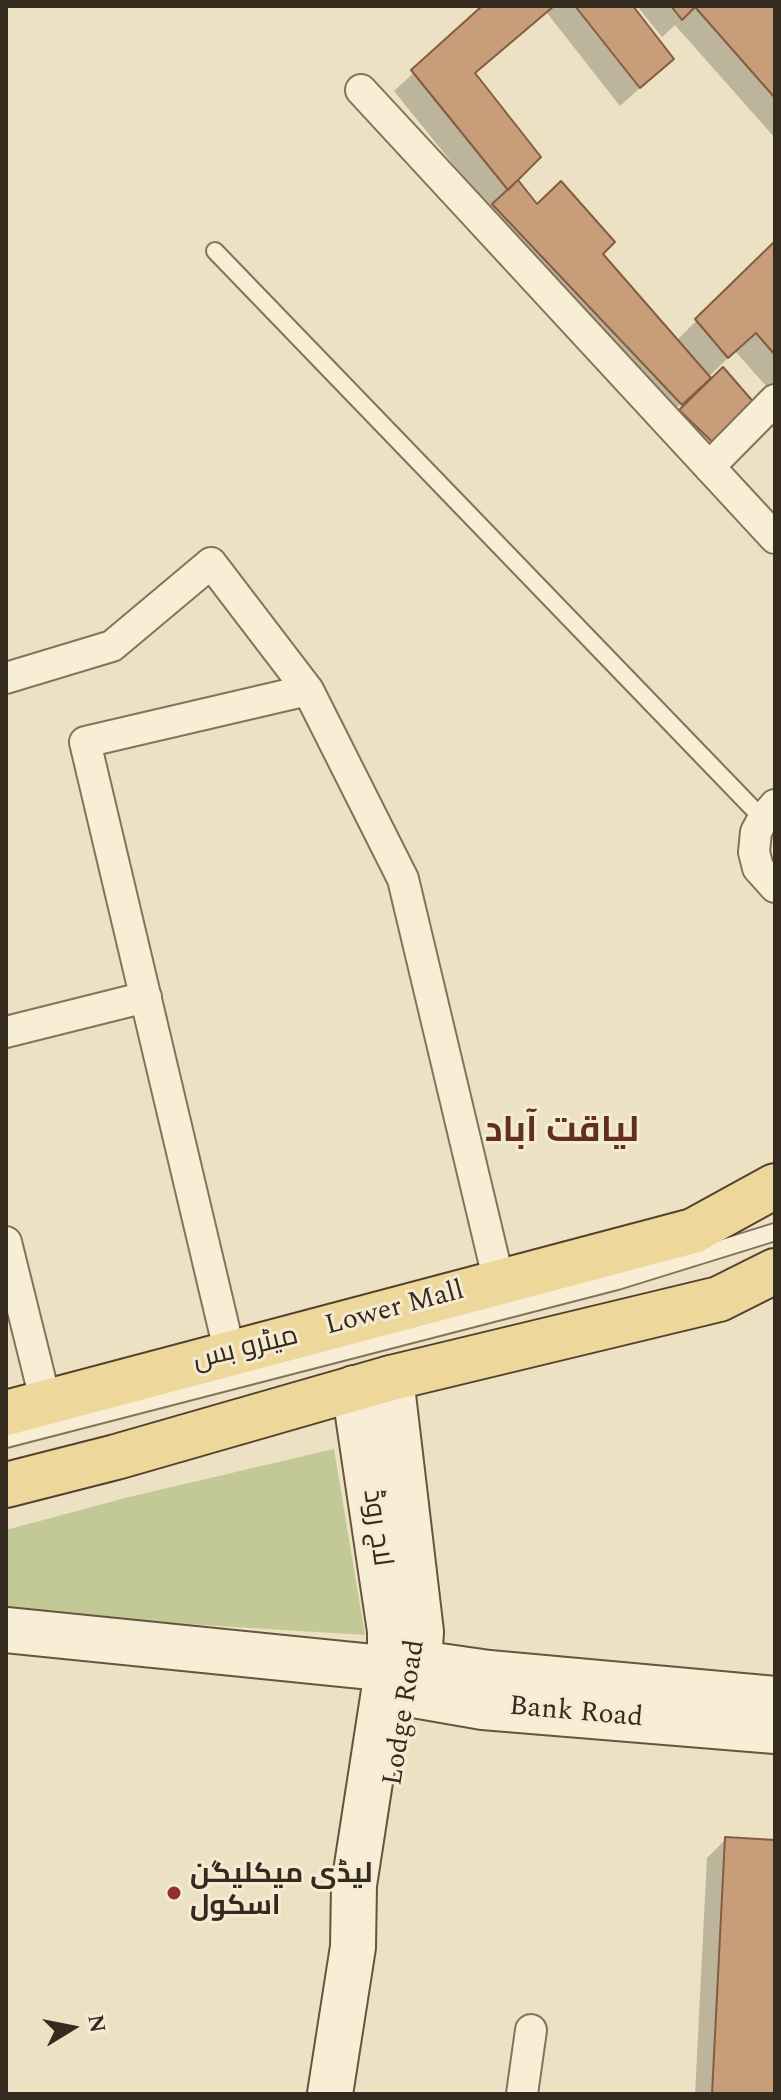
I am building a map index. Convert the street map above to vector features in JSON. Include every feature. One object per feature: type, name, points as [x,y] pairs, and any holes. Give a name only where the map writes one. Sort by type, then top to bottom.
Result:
[{"type":"main road","name":"Lower Mall","points":[[26,1408],[693,1231],[775,1186]]},
{"type":"main road","points":[[6,1485],[116,1457],[372,1383],[719,1299],[775,1271]]},
{"type":"main road","points":[[6,1497],[116,1457]]},
{"type":"street","points":[[361,90],[775,538]]},
{"type":"street","points":[[709,467],[775,400]]},
{"type":"street","points":[[6,678],[112,646],[211,563],[308,690],[403,879],[499,1282]]},
{"type":"street","points":[[230,1354],[85,742],[308,690]]},
{"type":"street","points":[[769,812],[756,832],[754,852],[758,868],[775,887]]},
{"type":"street","points":[[6,1032],[146,997]]},
{"type":"street","points":[[6,1242],[26,1408]]},
{"type":"street","name":"Lodge Road","points":[[330,2094],[353,1947],[373,1911],[399,1761],[407,1675],[421,1632],[372,1383]]},
{"type":"street","name":"Bank Road","points":[[6,1630],[407,1675],[489,1673],[775,1699]]},
{"type":"street","name":"Bank Road","points":[[407,1675],[483,1707],[775,1731]]},
{"type":"street","points":[[522,2094],[531,2030]]},
{"type":"lane","points":[[215,251],[769,812]]},
{"type":"lane","name":"میٹرو بس","points":[[6,1439],[617,1281],[775,1232]]},
{"type":"green space","points":[[334,1449],[365,1635],[6,1613],[6,1530],[129,1497]]},
{"type":"building","points":[[482,6],[554,6],[475,73],[541,157],[508,190],[411,70]]},
{"type":"building","points":[[575,6],[633,6],[674,59],[640,88]]},
{"type":"building","points":[[671,6],[775,6],[775,98],[695,7],[682,20]]},
{"type":"building","points":[[518,180],[537,204],[561,181],[615,242],[603,254],[711,378],[682,405],[492,204]]},
{"type":"building","points":[[775,241],[775,355],[756,333],[728,358],[695,319]]},
{"type":"building","points":[[723,367],[763,413],[723,452],[679,410]]},
{"type":"building","points":[[725,1837],[775,1840],[775,2094],[712,2094]]},
{"type":"place","name":"لیڈی میکلیگن اسکول","points":[[174,1893]]},
{"type":"district","name":"لیاقت آباد","points":[[562,1134]]}]
